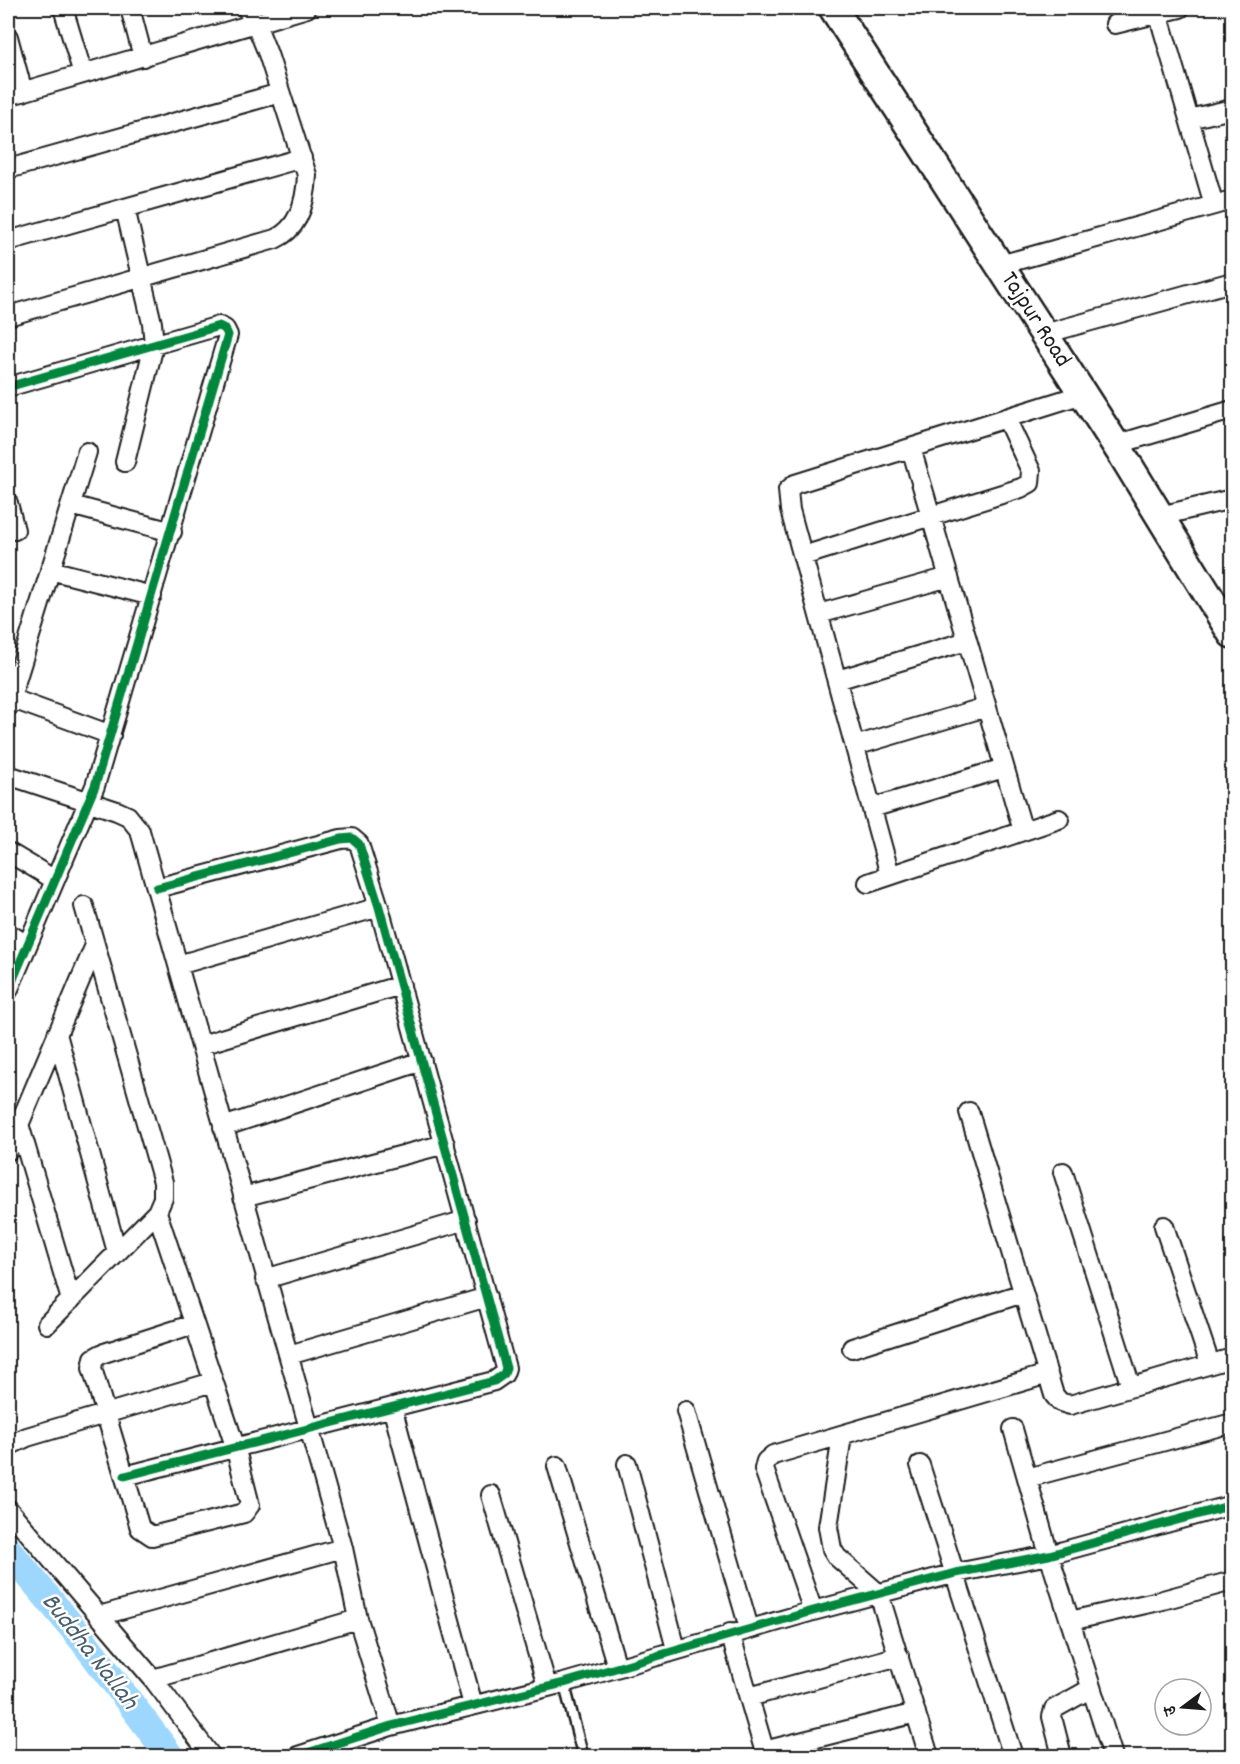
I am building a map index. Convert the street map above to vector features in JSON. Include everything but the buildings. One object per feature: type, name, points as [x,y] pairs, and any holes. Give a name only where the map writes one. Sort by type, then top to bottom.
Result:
[{"type":"main road","name":"Tajpur Road","points":[[833,8],[1083,394],[1233,634]]},
{"type":"street","points":[[63,8],[83,74]]},
{"type":"street","points":[[130,8],[143,57]]},
{"type":"street","points":[[8,316],[287,234],[294,226],[307,189],[307,175],[256,24],[246,8]]},
{"type":"street","points":[[8,37],[15,94],[307,8]]},
{"type":"street","points":[[1115,24],[1180,8]]},
{"type":"street","points":[[1158,13],[1214,205]]},
{"type":"street","points":[[8,169],[280,93]]},
{"type":"street","points":[[1189,119],[1233,109]]},
{"type":"street","points":[[8,242],[303,158]]},
{"type":"street","points":[[1000,265],[1233,200]]},
{"type":"street","points":[[125,208],[154,345],[152,363],[125,462]]},
{"type":"street","points":[[1044,334],[1233,282]]},
{"type":"street","points":[[8,387],[219,326],[225,329],[228,335],[111,735],[89,800],[8,991]]},
{"type":"street","points":[[890,875],[790,510],[788,490],[795,484],[1083,394]]},
{"type":"street","points":[[1115,445],[1233,410]]},
{"type":"street","points":[[803,556],[1022,488],[1030,483],[1031,471],[1006,418]]},
{"type":"street","points":[[911,448],[1023,831]]},
{"type":"street","points":[[87,452],[9,703],[111,735]]},
{"type":"street","points":[[1160,516],[1233,499]]},
{"type":"street","points":[[8,503],[15,530]]},
{"type":"street","points":[[70,505],[172,532]]},
{"type":"street","points":[[50,570],[152,596]]},
{"type":"street","points":[[819,614],[949,577]]},
{"type":"street","points":[[837,680],[967,641]]},
{"type":"street","points":[[855,746],[986,707]]},
{"type":"street","points":[[872,808],[1004,768]]},
{"type":"street","points":[[8,775],[89,800],[128,816],[136,824],[144,840],[265,1279],[289,1355],[343,1548],[358,1619],[391,1726]]},
{"type":"street","points":[[868,883],[1059,819]]},
{"type":"street","points":[[125,1476],[494,1381],[504,1374],[505,1362],[380,906],[359,844],[352,838],[341,838],[157,888]]},
{"type":"street","points":[[8,852],[55,880]]},
{"type":"street","points":[[47,1324],[157,1212],[163,1198],[163,1182],[84,906]]},
{"type":"street","points":[[178,965],[380,906]]},
{"type":"street","points":[[8,933],[27,945]]},
{"type":"street","points":[[8,1151],[95,945]]},
{"type":"street","points":[[201,1045],[401,985]]},
{"type":"street","points":[[57,1034],[117,1252]]},
{"type":"street","points":[[224,1127],[423,1061]]},
{"type":"street","points":[[969,1112],[1054,1395],[1060,1402],[1070,1405],[1233,1358]]},
{"type":"street","points":[[19,1124],[71,1300]]},
{"type":"street","points":[[243,1197],[445,1144]]},
{"type":"street","points":[[1063,1172],[1131,1387]]},
{"type":"street","points":[[157,1212],[235,1446],[250,1504],[244,1513],[152,1536],[145,1534],[140,1528],[92,1368],[94,1358],[194,1324]]},
{"type":"street","points":[[265,1279],[466,1220]]},
{"type":"street","points":[[1164,1226],[1210,1364]]},
{"type":"street","points":[[852,1348],[1023,1293]]},
{"type":"street","points":[[289,1355],[487,1297]]},
{"type":"street","points":[[813,1611],[764,1469],[766,1461],[772,1455],[1048,1374]]},
{"type":"street","points":[[8,1446],[27,1437],[213,1382]]},
{"type":"street","points":[[392,1407],[473,1705]]},
{"type":"street","points":[[686,1411],[749,1628]]},
{"type":"street","points":[[1027,1478],[1233,1423]]},
{"type":"street","points":[[1013,1430],[1090,1689],[1113,1756]]},
{"type":"street","points":[[842,1436],[828,1527],[829,1540],[837,1557],[879,1594],[929,1756]]},
{"type":"street","points":[[627,1464],[676,1649]]},
{"type":"street","points":[[920,1465],[1013,1756]]},
{"type":"street","points":[[557,1466],[617,1667]]},
{"type":"street","points":[[491,1495],[555,1685]]},
{"type":"street","points":[[298,1756],[391,1726],[555,1685],[729,1633],[956,1573],[1049,1555],[1233,1505]]},
{"type":"street","points":[[8,1509],[153,1679],[211,1756]]},
{"type":"street","points":[[99,1616],[343,1548]]},
{"type":"street","points":[[1070,1621],[1233,1581]]},
{"type":"street","points":[[153,1679],[358,1619]]},
{"type":"street","points":[[729,1633],[765,1754],[916,1713]]},
{"type":"street","points":[[749,1697],[899,1656]]},
{"type":"street","points":[[1062,1756],[1052,1717],[1054,1709],[1090,1689]]},
{"type":"lane","points":[[555,1685],[583,1756]]},
{"type":"waterway","name":"Buddha Nallah","points":[[8,1550],[82,1639],[170,1756]]},
{"type":"cycle path","points":[[8,387],[219,326],[225,329],[228,335],[95,786],[8,991]]},
{"type":"cycle path","points":[[125,1476],[494,1381],[504,1374],[506,1368],[379,907],[359,844],[352,838],[341,839],[157,888]]},
{"type":"cycle path","points":[[298,1756],[391,1726],[564,1683],[813,1611],[956,1573],[1049,1555],[1232,1505]]}]
